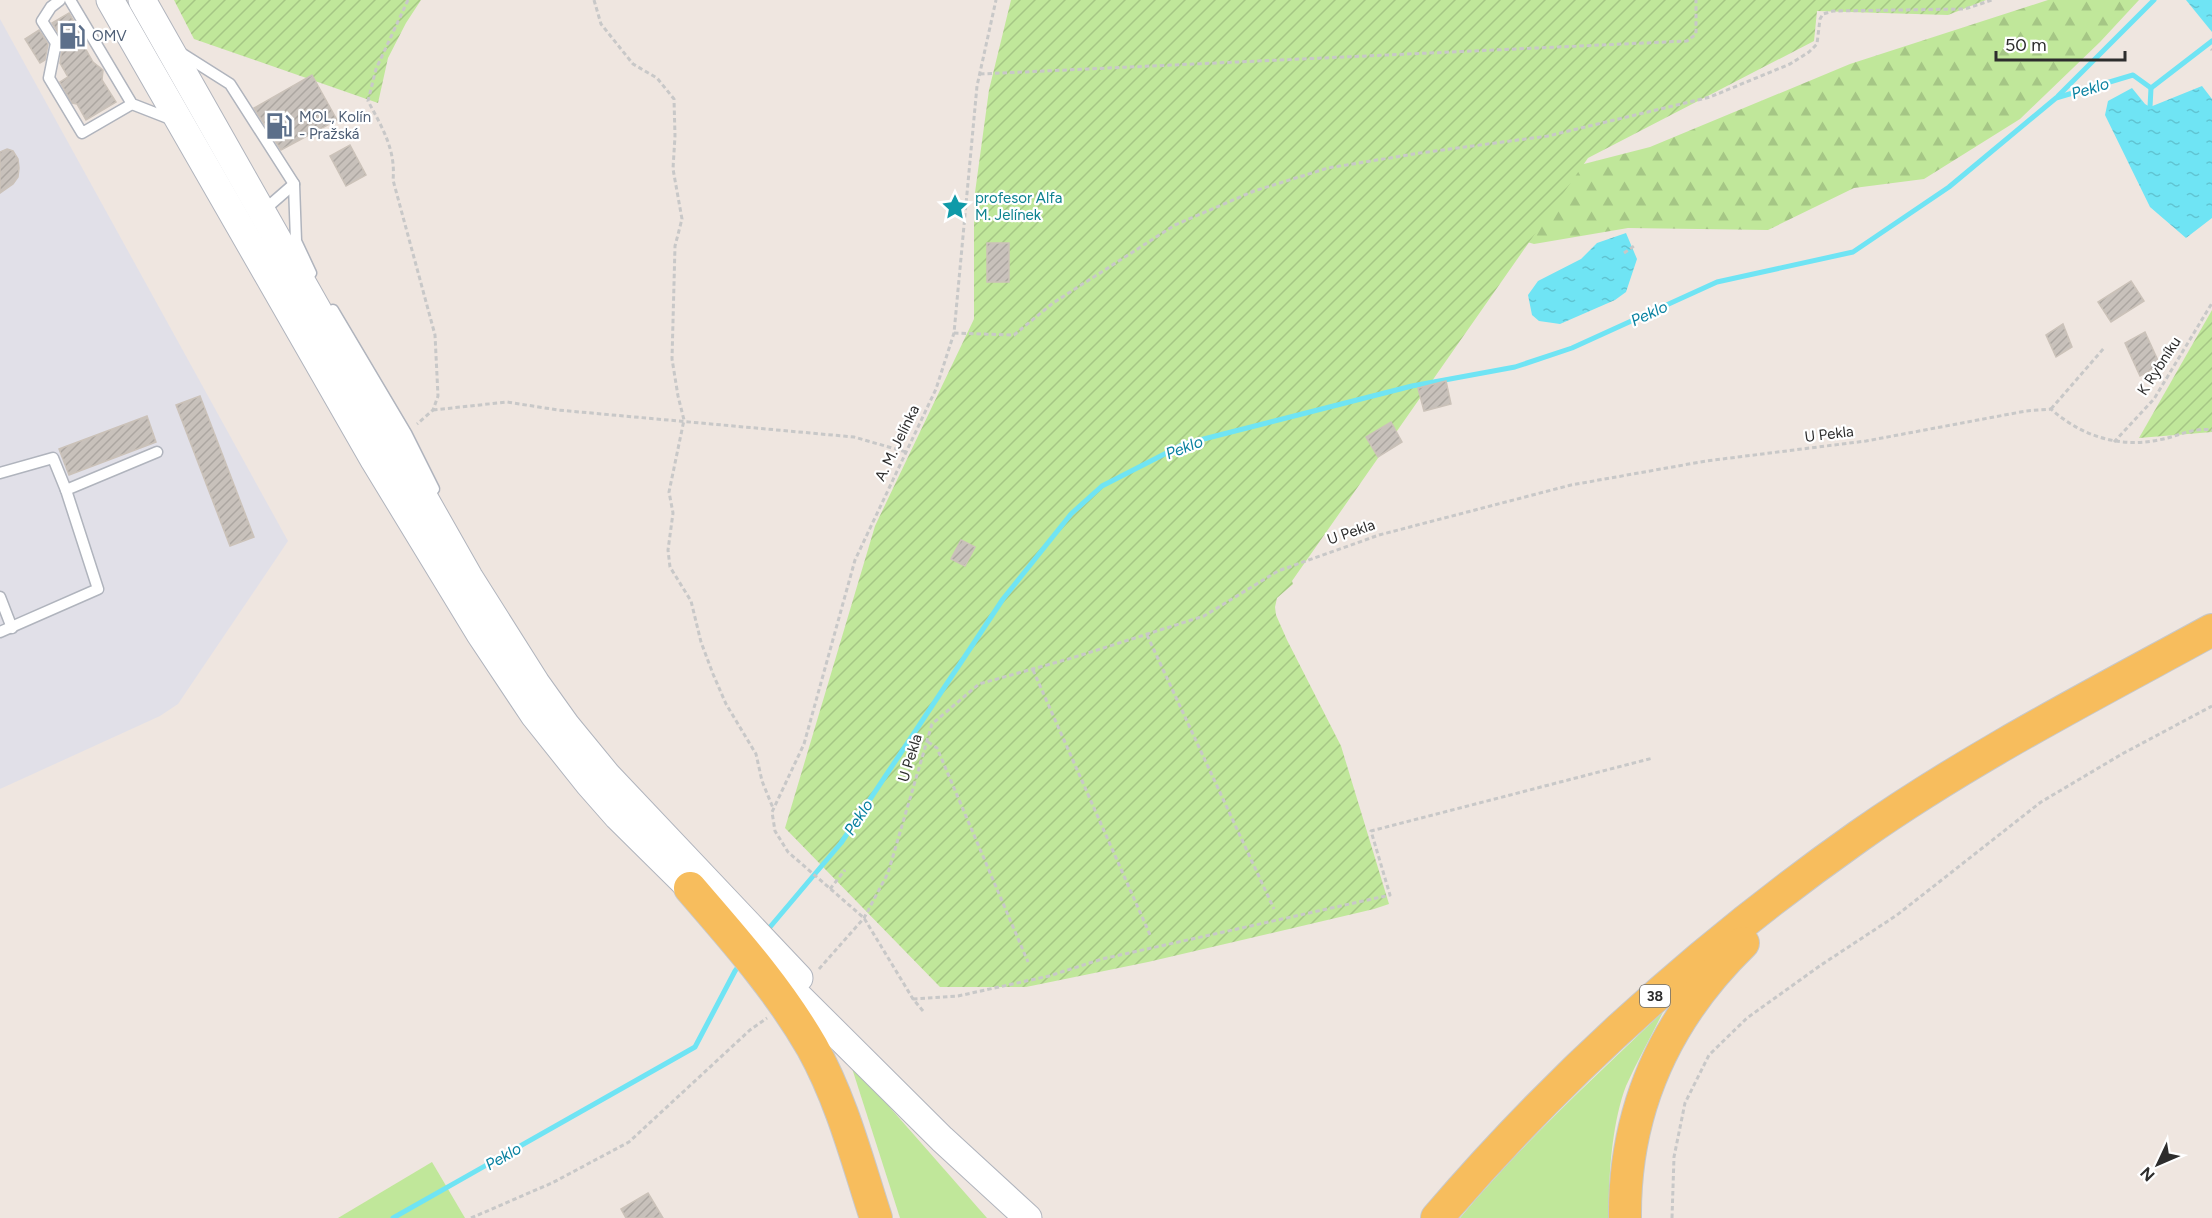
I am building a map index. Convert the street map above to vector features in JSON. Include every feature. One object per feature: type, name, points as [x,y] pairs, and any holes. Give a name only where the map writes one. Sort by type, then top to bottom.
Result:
[{"type":"main road","name":"38","points":[[1437,1218],[1525,1120],[1619,1028],[1730,932],[1861,835],[1993,751],[2212,630]]},
{"type":"main road","points":[[1624,1218],[1627,1175],[1636,1122],[1651,1075],[1687,1007],[1722,964],[1861,835]]},
{"type":"main road","points":[[690,888],[736,929],[786,984],[844,1118],[876,1218]]},
{"type":"street","points":[[110,0],[374,460],[496,659],[534,715],[589,784],[618,817],[690,888]]},
{"type":"street","points":[[142,0],[469,577],[508,641],[566,725],[736,929]]},
{"type":"street","points":[[786,984],[942,1139],[1028,1218]]},
{"type":"street","points":[[786,984],[848,1028],[958,1130],[1040,1218]]},
{"type":"lane","points":[[60,0],[51,7],[42,21],[56,43],[49,78],[82,133],[132,104]]},
{"type":"lane","points":[[70,0],[132,104],[180,123],[243,210],[264,212],[294,184]]},
{"type":"lane","points":[[168,45],[230,84],[294,184],[296,241],[316,282]]},
{"type":"lane","points":[[328,302],[406,433],[443,508],[469,577]]},
{"type":"lane","points":[[66,490],[157,452]]},
{"type":"lane","points":[[0,473],[53,458],[66,490],[98,589],[0,632]]},
{"type":"lane","points":[[0,597],[12,628]]},
{"type":"path","points":[[408,0],[376,69],[368,101],[387,134],[394,165],[393,180],[435,335],[438,396],[433,411]]},
{"type":"path","points":[[594,0],[601,24],[633,64],[657,78],[674,99],[673,169],[682,219],[675,246],[672,359],[684,420],[669,492],[673,513],[668,550],[670,567],[691,601],[701,642],[726,704],[756,754],[762,781],[773,808],[773,825],[781,843],[864,918],[913,999],[923,1011]]},
{"type":"path","name":"A. M. Jelínka","points":[[773,808],[804,744],[855,560],[936,389],[954,333],[976,98],[996,0]]},
{"type":"path","points":[[980,74],[1687,41],[1696,34],[1696,0]]},
{"type":"path","points":[[954,333],[1014,335],[1053,303],[1175,225],[1254,191],[1328,168],[1548,136],[1710,97],[1790,64],[1809,52],[1816,44],[1820,19],[1823,14],[1833,11],[1965,9],[1992,0]]},
{"type":"path","points":[[1624,253],[1634,246]]},
{"type":"path","name":"K Rybníku","points":[[2114,442],[2154,399],[2212,303]]},
{"type":"path","points":[[2104,348],[2051,409],[2067,424],[2114,442],[2157,441],[2200,428],[2212,430]]},
{"type":"path","points":[[406,433],[433,411],[507,402],[558,410],[854,437],[906,452]]},
{"type":"path","name":"U Pekla","points":[[471,1218],[552,1183],[629,1142],[750,1030],[786,984],[864,918],[888,873],[932,724],[979,684],[1204,616],[1278,571],[1379,535],[1571,485],[1706,461],[1866,441],[2026,411],[2051,409]]},
{"type":"path","points":[[1147,635],[1274,909]]},
{"type":"path","points":[[1033,669],[1151,937]]},
{"type":"path","points":[[1672,1218],[1674,1157],[1685,1103],[1709,1055],[1747,1018],[1821,965],[1897,915],[2041,802],[2122,754],[2212,706]]},
{"type":"path","points":[[928,742],[937,748],[1028,962]]},
{"type":"path","points":[[913,999],[958,996],[1049,976],[1102,959],[1294,915],[1390,896],[1371,831],[1653,758]]},
{"type":"path","points":[[830,889],[845,870]]},
{"type":"shaded area","points":[[0,19],[288,541],[178,704],[160,716],[0,789]]},
{"type":"green space","points":[[174,0],[421,0],[388,58],[378,103],[194,39]]},
{"type":"green space","points":[[1011,0],[1986,0],[1948,15],[1817,11],[1814,41],[1588,158],[1292,581],[1293,584],[1277,598],[1276,615],[1341,746],[1389,904],[1148,962],[1026,987],[940,987],[785,828],[875,526],[974,319],[974,200],[989,90]]},
{"type":"green space","points":[[2048,0],[2139,0],[2100,42],[2020,119],[1924,179],[1854,188],[1768,230],[1628,228],[1534,244],[1432,214],[1537,176],[1650,147],[1850,64]]},
{"type":"green space","points":[[2212,310],[2212,432],[2139,438]]},
{"type":"green space","points":[[1663,1012],[1621,1100],[1612,1151],[1609,1218],[1460,1218],[1533,1138]]},
{"type":"green space","points":[[850,1062],[987,1218],[900,1218]]},
{"type":"green space","points":[[432,1162],[465,1218],[338,1218]]},
{"type":"water","points":[[2186,0],[2212,0],[2212,32]]},
{"type":"water","points":[[2202,86],[2212,99],[2212,218],[2186,238],[2150,207],[2105,115],[2108,101],[2132,88],[2150,107]]},
{"type":"water","points":[[1626,233],[1637,259],[1626,292],[1615,300],[1560,324],[1539,321],[1532,315],[1528,295],[1538,281],[1581,259],[1597,243]]},
{"type":"building","points":[[69,13],[83,37],[80,39],[93,62],[103,70],[102,80],[116,102],[86,120],[77,104],[72,103],[60,82],[68,77],[60,63],[63,40],[52,23]]},
{"type":"building","points":[[39,30],[48,44],[45,60],[40,63],[25,39]]},
{"type":"building","points":[[312,75],[337,120],[281,150],[254,108]]},
{"type":"building","points":[[350,145],[366,175],[346,186],[330,156]]},
{"type":"building","points":[[7,149],[13,151],[18,159],[18,177],[13,184],[0,193],[0,152]]},
{"type":"building","points":[[987,243],[1009,243],[1009,282],[987,282]]},
{"type":"building","points":[[2131,281],[2144,301],[2111,322],[2098,302]]},
{"type":"building","points":[[2063,324],[2072,347],[2056,357],[2046,335]]},
{"type":"building","points":[[2145,332],[2160,365],[2140,376],[2125,343]]},
{"type":"building","points":[[1446,381],[1451,404],[1424,411],[1418,388]]},
{"type":"building","points":[[200,396],[254,537],[230,546],[176,405]]},
{"type":"building","points":[[147,416],[156,442],[69,475],[59,449]]},
{"type":"building","points":[[1391,422],[1402,442],[1378,457],[1366,437]]},
{"type":"building","points":[[961,540],[975,547],[965,566],[951,559]]},
{"type":"building","points":[[648,1193],[663,1218],[626,1218],[621,1209]]},
{"type":"waterway","points":[[2058,96],[2154,0]]},
{"type":"waterway","name":"Peklo","points":[[765,933],[841,843],[1003,599],[1071,514],[1102,486],[1184,444],[1412,386],[1515,367],[1572,348],[1717,282],[1853,252],[1949,187],[2056,98],[2133,75],[2151,88],[2212,41]]},
{"type":"waterway","points":[[2150,107],[2151,88]]},
{"type":"waterway","name":"Peklo","points":[[393,1218],[695,1047],[741,963]]},
{"type":"place","name":"OMV","points":[[72,36]]},
{"type":"place","name":"MOL, Kolín - Pražská","points":[[279,126]]},
{"type":"place","name":"profesor Alfa M. Jelínek","points":[[955,207]]}]
